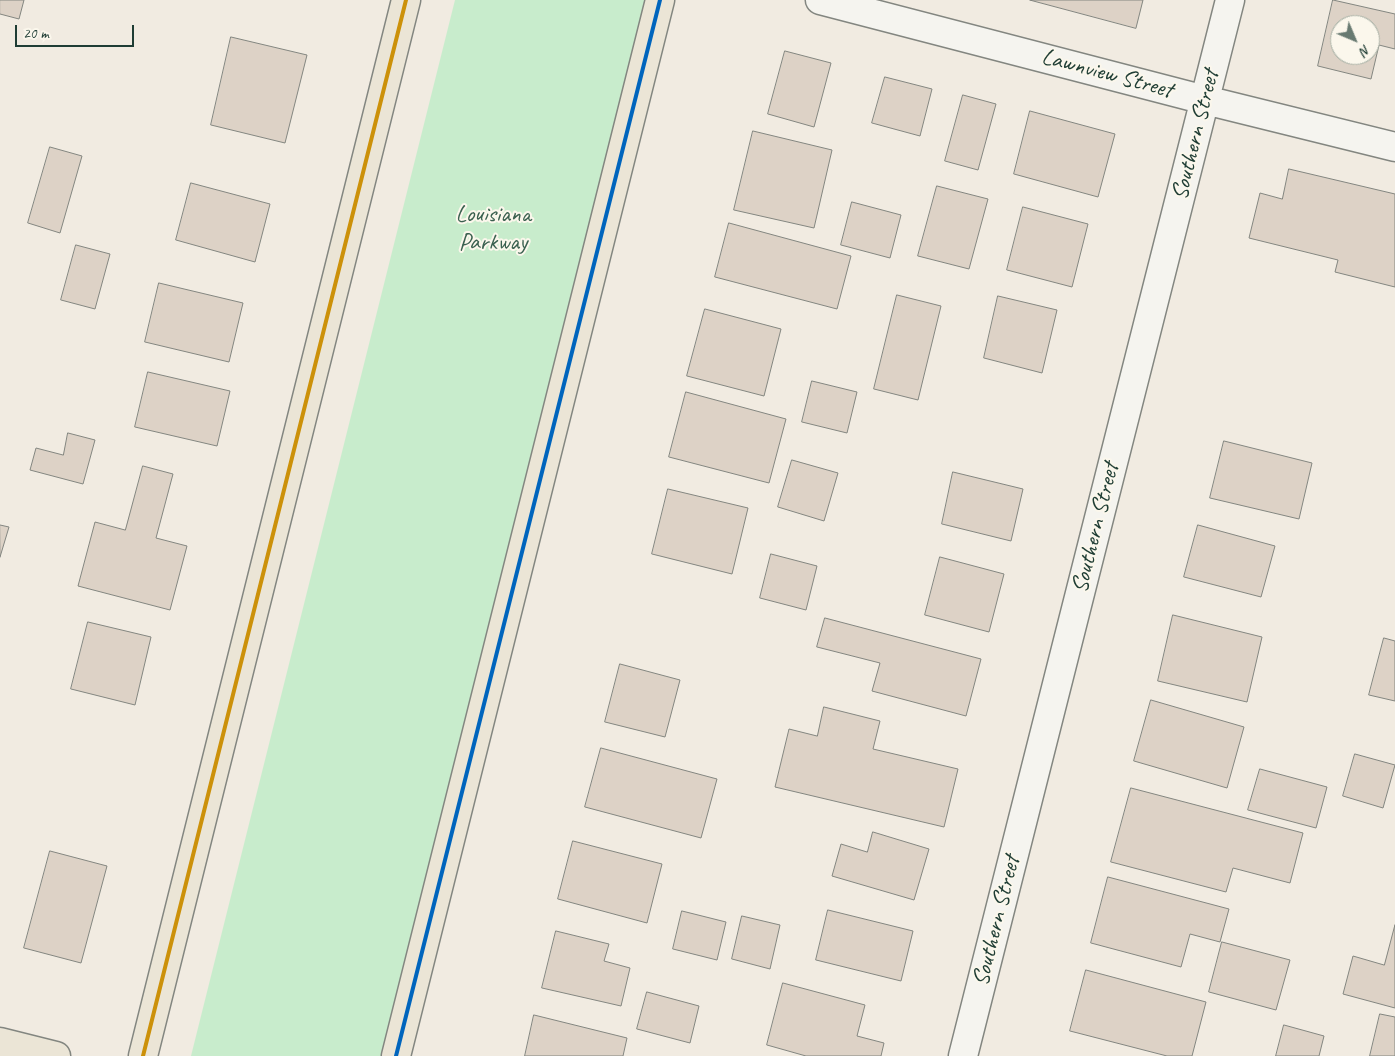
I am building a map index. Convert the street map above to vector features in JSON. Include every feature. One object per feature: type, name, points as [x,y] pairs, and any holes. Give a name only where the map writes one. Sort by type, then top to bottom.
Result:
[{"type":"main road","points":[[143,1056],[406,0]]},
{"type":"main road","points":[[396,1056],[660,0]]},
{"type":"main road","points":[[0,1042],[56,1056]]},
{"type":"street","name":"Lawnview Street","points":[[820,0],[1205,100],[1395,147]]},
{"type":"street","name":"Southern Street","points":[[963,1056],[1230,0]]},
{"type":"green space","name":"Louisiana Parkway","points":[[455,0],[647,0],[382,1056],[191,1056]]},
{"type":"building","points":[[0,0],[24,0],[19,19],[0,14]]},
{"type":"building","points":[[1030,0],[1143,0],[1136,28]]},
{"type":"building","points":[[1333,0],[1395,14],[1395,49],[1380,45],[1380,15],[1330,15],[1330,65],[1374,65],[1371,79],[1318,66]]},
{"type":"building","points":[[231,37],[307,55],[285,143],[211,125]]},
{"type":"building","points":[[785,51],[831,63],[814,127],[768,114]]},
{"type":"building","points":[[885,77],[932,89],[920,136],[872,123]]},
{"type":"building","points":[[963,95],[996,104],[978,170],[945,161]]},
{"type":"building","points":[[1030,111],[1115,134],[1098,197],[1014,174]]},
{"type":"building","points":[[753,131],[832,150],[814,228],[734,210]]},
{"type":"building","points":[[50,147],[82,156],[60,233],[28,223]]},
{"type":"building","points":[[1289,169],[1395,194],[1395,287],[1335,272],[1338,260],[1249,238],[1260,193],[1282,199]]},
{"type":"building","points":[[191,183],[270,204],[255,262],[176,240]]},
{"type":"building","points":[[937,186],[988,199],[969,269],[918,256]]},
{"type":"building","points":[[852,202],[901,215],[890,258],[841,245]]},
{"type":"building","points":[[1023,207],[1088,224],[1072,287],[1007,270]]},
{"type":"building","points":[[729,223],[851,256],[837,309],[715,277]]},
{"type":"building","points":[[76,245],[110,254],[95,309],[61,300]]},
{"type":"building","points":[[159,283],[243,303],[229,362],[145,342]]},
{"type":"building","points":[[897,295],[941,306],[918,400],[874,389]]},
{"type":"building","points":[[998,296],[1057,310],[1042,373],[984,358]]},
{"type":"building","points":[[705,309],[781,329],[764,396],[687,376]]},
{"type":"building","points":[[148,372],[230,391],[217,446],[135,427]]},
{"type":"building","points":[[812,381],[857,392],[847,433],[802,422]]},
{"type":"building","points":[[686,392],[786,419],[769,483],[669,457]]},
{"type":"building","points":[[68,433],[95,440],[83,484],[30,470],[36,448],[63,455]]},
{"type":"building","points":[[1224,441],[1312,463],[1299,519],[1210,498]]},
{"type":"building","points":[[792,460],[838,473],[824,521],[778,507]]},
{"type":"building","points":[[143,466],[173,474],[156,538],[187,546],[170,610],[78,586],[95,522],[125,530]]},
{"type":"building","points":[[953,472],[1023,489],[1011,541],[942,524]]},
{"type":"building","points":[[668,489],[748,508],[732,574],[652,554]]},
{"type":"building","points":[[0,525],[9,527],[0,557]]},
{"type":"building","points":[[1198,525],[1275,546],[1261,597],[1184,577]]},
{"type":"building","points":[[771,554],[817,566],[806,610],[760,598]]},
{"type":"building","points":[[940,557],[1004,574],[989,632],[925,615]]},
{"type":"building","points":[[1173,615],[1262,637],[1247,702],[1158,681]]},
{"type":"building","points":[[825,618],[981,659],[966,716],[872,691],[880,663],[817,647]]},
{"type":"building","points":[[88,622],[151,637],[135,705],[71,689]]},
{"type":"building","points":[[1384,638],[1395,641],[1395,701],[1369,695]]},
{"type":"building","points":[[620,664],[680,680],[665,737],[605,722]]},
{"type":"building","points":[[1151,700],[1244,727],[1227,788],[1134,761]]},
{"type":"building","points":[[824,707],[880,721],[873,749],[958,769],[944,827],[775,787],[789,729],[817,736]]},
{"type":"building","points":[[601,748],[717,779],[701,838],[585,807]]},
{"type":"building","points":[[1355,754],[1395,765],[1383,808],[1343,796]]},
{"type":"building","points":[[1260,769],[1327,787],[1316,828],[1248,810]]},
{"type":"building","points":[[1131,788],[1303,833],[1290,883],[1233,868],[1226,892],[1111,862]]},
{"type":"building","points":[[873,832],[929,849],[914,900],[832,876],[841,844],[867,852]]},
{"type":"building","points":[[573,841],[662,864],[647,923],[558,899]]},
{"type":"building","points":[[50,851],[107,866],[81,963],[24,948]]},
{"type":"building","points":[[1108,877],[1229,909],[1220,942],[1190,934],[1181,967],[1091,943]]},
{"type":"building","points":[[828,910],[913,931],[901,981],[816,960]]},
{"type":"building","points":[[682,911],[726,922],[717,960],[673,949]]},
{"type":"building","points":[[742,916],[780,925],[770,969],[732,959]]},
{"type":"building","points":[[1395,925],[1395,1008],[1343,994],[1353,956],[1384,965]]},
{"type":"building","points":[[556,931],[609,944],[604,961],[630,968],[621,1006],[542,988]]},
{"type":"building","points":[[1222,942],[1290,960],[1276,1010],[1209,992]]},
{"type":"building","points":[[1086,970],[1206,1002],[1192,1056],[1167,1056],[1070,1031]]},
{"type":"building","points":[[783,983],[865,1005],[857,1036],[884,1043],[881,1056],[806,1056],[767,1045]]},
{"type":"building","points":[[647,992],[699,1006],[690,1043],[637,1029]]},
{"type":"building","points":[[1380,1014],[1395,1017],[1395,1056],[1370,1056]]},
{"type":"building","points":[[534,1015],[627,1038],[623,1056],[525,1056]]},
{"type":"building","points":[[1284,1025],[1324,1036],[1319,1056],[1276,1056]]},
{"type":"transit line","points":[[143,1056],[406,0]]},
{"type":"transit line","points":[[396,1056],[660,0]]}]
